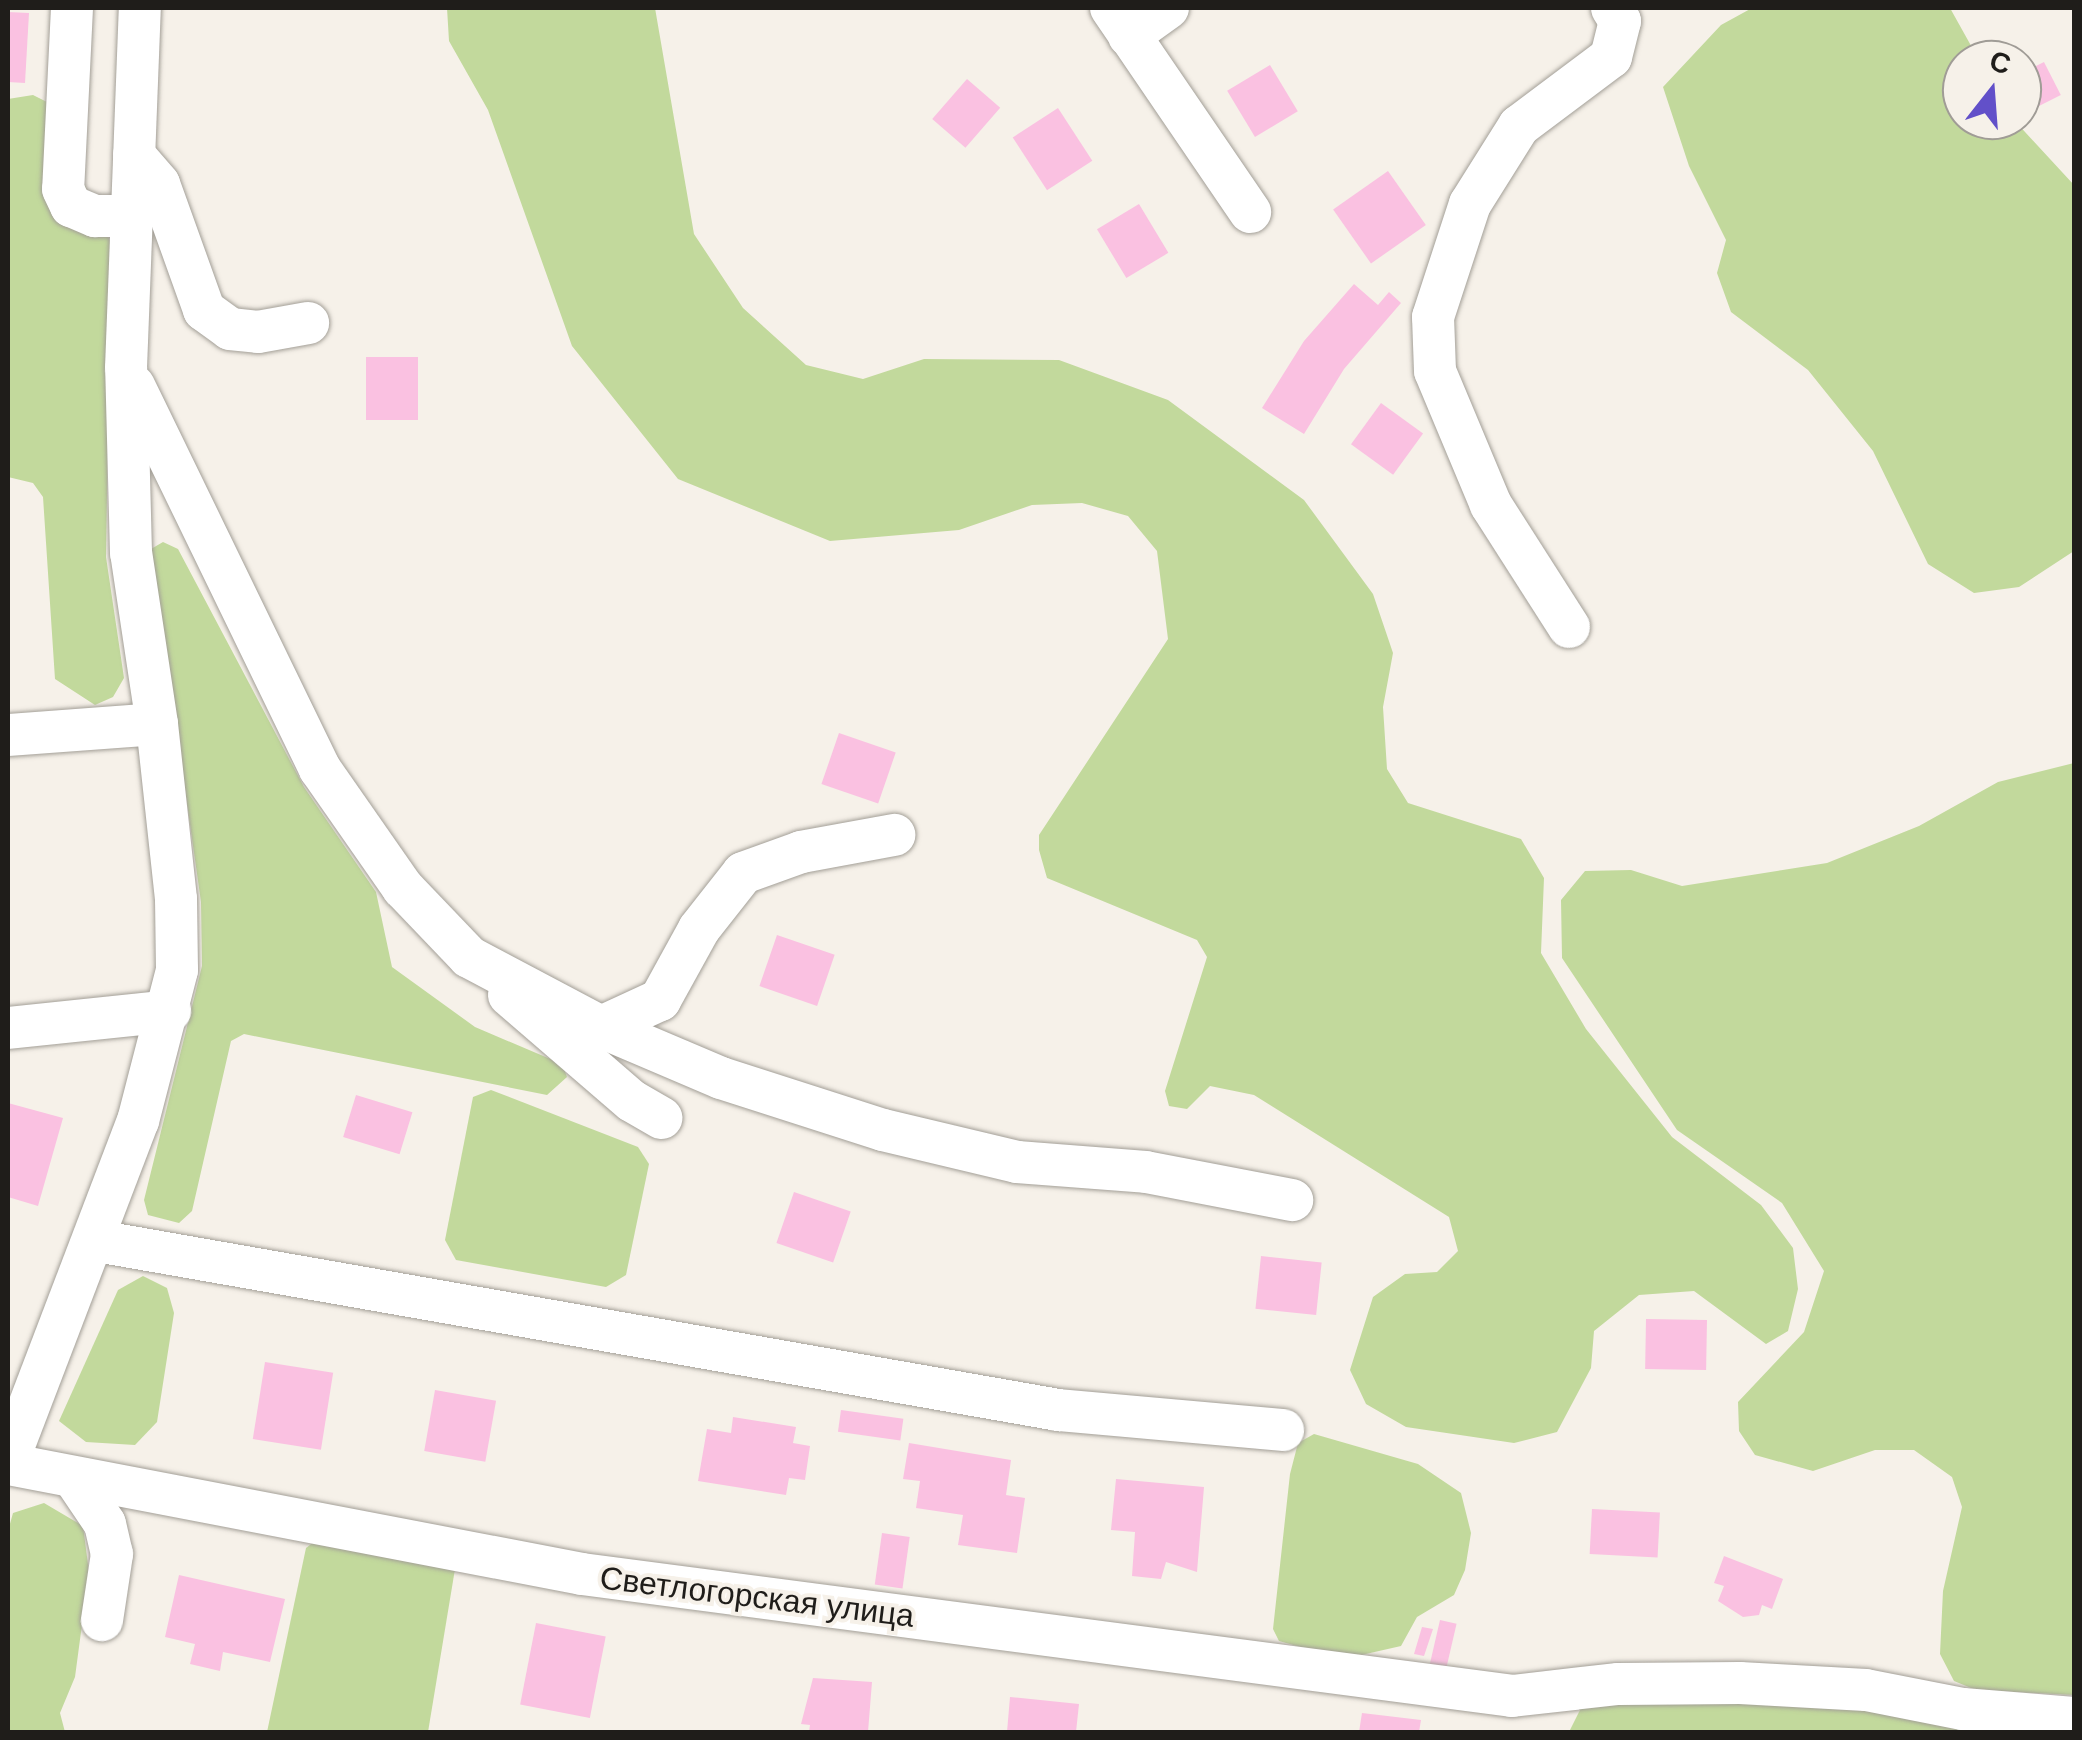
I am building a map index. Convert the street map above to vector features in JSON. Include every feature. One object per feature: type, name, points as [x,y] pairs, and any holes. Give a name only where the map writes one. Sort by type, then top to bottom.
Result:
[{"type":"street","points":[[72,8],[63,189],[71,206],[95,216],[132,216]]},
{"type":"street","points":[[8,1462],[96,1240],[170,1011],[176,900],[157,724],[131,553],[126,368],[140,8]]},
{"type":"street","points":[[1168,8],[1120,22],[1250,212]]},
{"type":"street","points":[[1569,627],[1491,505],[1435,372],[1432,317],[1470,204],[1519,126],[1611,57],[1620,21],[1612,8]]},
{"type":"street","points":[[134,155],[160,184],[204,310],[230,329],[258,332],[308,323]]},
{"type":"street","points":[[126,368],[320,769],[404,888],[469,958],[562,1044],[662,1118]]},
{"type":"street","points":[[8,735],[157,724]]},
{"type":"street","points":[[600,1027],[660,1000],[699,929],[743,873],[800,852],[894,835]]},
{"type":"street","points":[[469,958],[600,1027],[722,1078],[883,1130],[1017,1162],[1146,1172],[1292,1200]]},
{"type":"street","points":[[8,1028],[170,1011]]},
{"type":"street","points":[[96,1240],[1039,1407],[1283,1430]]},
{"type":"street","name":"Светлогорская улица","points":[[8,1462],[74,1478],[582,1574],[1512,1696],[1618,1684],[1740,1683],[1866,1690],[1962,1710],[2074,1718]]},
{"type":"street","points":[[74,1478],[105,1524],[112,1554],[102,1620]]},
{"type":"green space","points":[[447,8],[655,8],[694,234],[743,308],[806,365],[863,379],[924,359],[1059,360],[1168,400],[1304,500],[1373,594],[1393,653],[1383,707],[1387,769],[1408,803],[1521,839],[1544,878],[1541,953],[1586,1029],[1672,1137],[1761,1205],[1793,1248],[1798,1289],[1788,1331],[1766,1344],[1694,1291],[1639,1295],[1594,1331],[1591,1368],[1557,1432],[1514,1443],[1406,1427],[1366,1404],[1350,1370],[1373,1297],[1405,1274],[1437,1272],[1458,1251],[1449,1217],[1254,1095],[1210,1086],[1187,1109],[1169,1106],[1165,1091],[1207,957],[1197,940],[1047,878],[1039,850],[1039,835],[1168,639],[1157,551],[1128,516],[1082,503],[1032,505],[959,530],[830,541],[678,479],[572,346],[488,110],[449,41]]},
{"type":"green space","points":[[1752,8],[1950,8],[1968,40],[1942,40],[1942,140],[2032,140],[2074,185],[2074,551],[2019,587],[1974,593],[1928,564],[1873,451],[1808,370],[1731,312],[1717,273],[1726,240],[1689,166],[1663,87],[1721,25]]},
{"type":"green space","points":[[33,95],[47,102],[111,243],[106,557],[124,678],[113,697],[95,705],[55,679],[43,497],[33,483],[8,477],[8,99]]},
{"type":"green space","points":[[163,542],[178,549],[304,787],[376,892],[392,967],[475,1027],[562,1064],[567,1077],[547,1095],[244,1034],[231,1041],[192,1211],[179,1223],[148,1215],[144,1200],[202,966],[201,902],[151,549]]},
{"type":"green space","points":[[2074,763],[2074,1695],[1976,1690],[1954,1681],[1940,1654],[1943,1591],[1962,1507],[1952,1477],[1914,1450],[1875,1450],[1813,1471],[1755,1455],[1739,1431],[1738,1402],[1804,1332],[1824,1271],[1782,1203],[1677,1130],[1562,958],[1561,900],[1585,871],[1631,870],[1682,886],[1827,863],[1919,826],[1998,782]]},
{"type":"green space","points":[[491,1090],[638,1147],[649,1164],[626,1275],[606,1287],[456,1260],[445,1240],[473,1097]]},
{"type":"green space","points":[[143,1276],[167,1288],[174,1313],[157,1422],[135,1445],[86,1442],[59,1421],[118,1290]]},
{"type":"green space","points":[[1314,1434],[1418,1464],[1461,1493],[1471,1533],[1465,1570],[1454,1595],[1417,1617],[1401,1646],[1357,1656],[1326,1654],[1279,1641],[1273,1629],[1290,1474],[1298,1443]]},
{"type":"green space","points":[[44,1503],[83,1526],[89,1572],[75,1677],[60,1713],[65,1732],[8,1732],[8,1531],[13,1513]]},
{"type":"green space","points":[[315,1541],[455,1569],[428,1732],[267,1732],[306,1548]]},
{"type":"green space","points":[[1609,1673],[2048,1732],[1569,1732],[1587,1696]]},
{"type":"building","points":[[8,12],[29,13],[25,83],[8,82]]},
{"type":"building","points":[[2044,62],[2061,95],[2042,105],[2042,63]]},
{"type":"building","points":[[1270,65],[1298,111],[1255,137],[1227,91]]},
{"type":"building","points":[[967,79],[1000,108],[965,148],[932,119]]},
{"type":"building","points":[[1058,108],[1092,161],[1047,190],[1013,137]]},
{"type":"building","points":[[1388,171],[1426,225],[1371,263],[1333,209]]},
{"type":"building","points":[[1139,204],[1168,253],[1126,278],[1097,229]]},
{"type":"building","points":[[1354,284],[1378,305],[1389,292],[1401,303],[1344,369],[1304,434],[1262,408],[1304,341]]},
{"type":"building","points":[[366,357],[418,357],[418,420],[366,420]]},
{"type":"building","points":[[1381,403],[1423,434],[1393,475],[1351,444]]},
{"type":"building","points":[[839,733],[896,753],[878,804],[821,784]]},
{"type":"building","points":[[777,935],[835,955],[817,1006],[759,986]]},
{"type":"building","points":[[356,1095],[412,1112],[400,1154],[343,1137]]},
{"type":"building","points":[[8,1103],[63,1118],[38,1206],[8,1197]]},
{"type":"building","points":[[794,1192],[851,1212],[833,1263],[776,1243]]},
{"type":"building","points":[[1261,1256],[1322,1262],[1316,1315],[1255,1309]]},
{"type":"building","points":[[1646,1319],[1707,1320],[1706,1370],[1645,1369]]},
{"type":"building","points":[[265,1362],[333,1373],[321,1450],[253,1439]]},
{"type":"building","points":[[435,1390],[496,1401],[485,1462],[424,1451]]},
{"type":"building","points":[[841,1410],[903,1419],[900,1441],[838,1432]]},
{"type":"building","points":[[733,1417],[796,1427],[793,1443],[810,1446],[805,1480],[789,1478],[786,1495],[698,1481],[707,1429],[731,1433]]},
{"type":"building","points":[[909,1443],[1011,1460],[1006,1495],[1025,1498],[1017,1553],[958,1545],[963,1515],[916,1508],[920,1481],[903,1479]]},
{"type":"building","points":[[1116,1479],[1204,1487],[1197,1572],[1166,1562],[1161,1579],[1132,1576],[1135,1532],[1111,1530]]},
{"type":"building","points":[[1592,1509],[1660,1513],[1658,1557],[1590,1554]]},
{"type":"building","points":[[882,1533],[910,1537],[902,1588],[875,1584]]},
{"type":"building","points":[[1724,1556],[1783,1579],[1772,1609],[1762,1605],[1759,1615],[1743,1617],[1718,1601],[1724,1586],[1714,1583]]},
{"type":"building","points":[[179,1575],[285,1599],[270,1662],[223,1652],[220,1671],[190,1664],[195,1644],[165,1637]]},
{"type":"building","points":[[1440,1620],[1457,1624],[1446,1672],[1429,1668]]},
{"type":"building","points":[[536,1623],[606,1637],[590,1718],[520,1704]]},
{"type":"building","points":[[1422,1627],[1433,1629],[1424,1656],[1414,1654]]},
{"type":"building","points":[[813,1678],[872,1682],[868,1732],[809,1732],[810,1725],[801,1724]]},
{"type":"building","points":[[1010,1697],[1079,1704],[1076,1732],[1007,1732]]},
{"type":"building","points":[[1362,1713],[1421,1720],[1419,1732],[1359,1732]]}]
